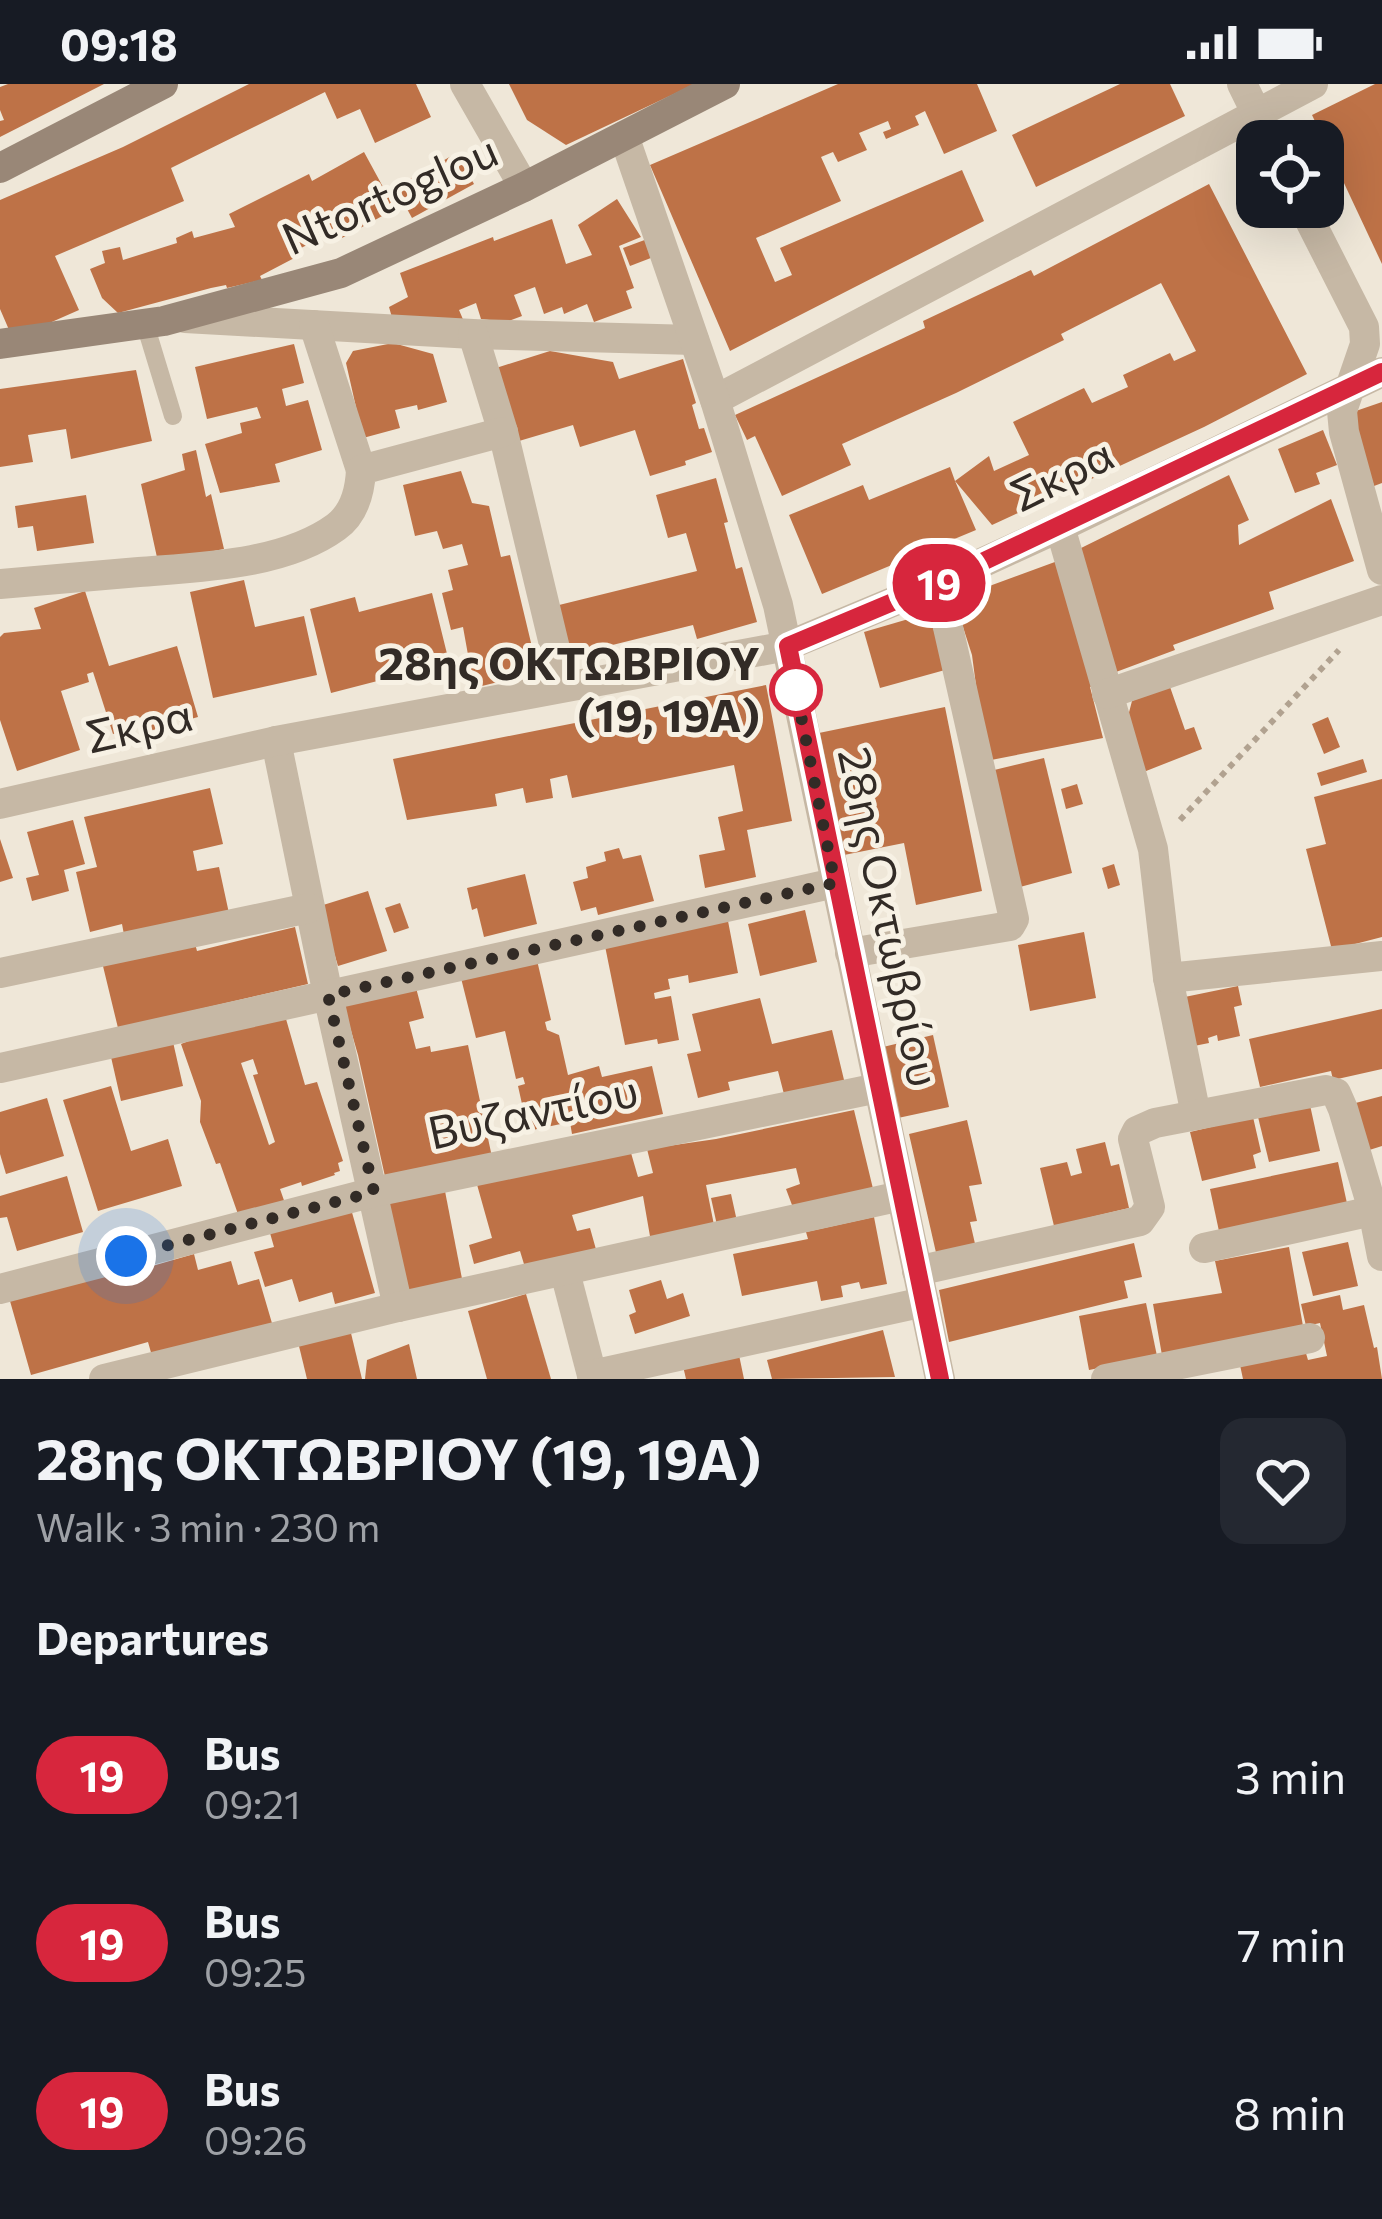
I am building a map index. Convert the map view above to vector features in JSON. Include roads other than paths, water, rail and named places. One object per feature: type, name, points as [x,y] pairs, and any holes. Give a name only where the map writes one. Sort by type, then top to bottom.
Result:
[{"type":"main road","points":[[0,168],[163,84]]},
{"type":"main road","name":"Ntortoglou","points":[[0,344],[179,318],[341,274],[725,84]]},
{"type":"street","points":[[465,84],[524,187]]},
{"type":"street","points":[[1242,84],[1260,120]]},
{"type":"street","points":[[1271,120],[1313,84]]},
{"type":"street","name":"28ης Οκτωβρίου","points":[[625,136],[715,400],[788,646],[940,1379]]},
{"type":"street","points":[[715,400],[1236,140]]},
{"type":"street","points":[[1314,228],[1364,327],[1365,344],[1342,411],[1382,570]]},
{"type":"street","points":[[179,318],[694,340]]},
{"type":"street","points":[[0,584],[248,560],[301,546],[338,526],[356,498],[362,470],[314,325]]},
{"type":"street","points":[[473,334],[503,432],[564,686]]},
{"type":"street","name":"Σκρα","points":[[0,803],[276,741],[788,646],[1060,527],[1382,372]]},
{"type":"street","points":[[362,470],[503,432]]},
{"type":"street","points":[[1060,527],[1153,849],[1168,978],[1196,1115]]},
{"type":"street","points":[[850,953],[1010,926],[1014,919],[938,583]]},
{"type":"street","points":[[1107,694],[1382,600]]},
{"type":"street","points":[[276,741],[398,1307]]},
{"type":"street","points":[[0,1068],[835,883]]},
{"type":"street","points":[[0,973],[310,908]]},
{"type":"street","points":[[1168,978],[1382,956]]},
{"type":"street","name":"Βυζαντίου","points":[[0,1289],[374,1192],[878,1088]]},
{"type":"street","points":[[565,1271],[592,1377],[1140,1221],[1150,1207],[1135,1133],[1156,1123],[1326,1090],[1336,1093],[1378,1209],[1382,1256]]},
{"type":"street","points":[[104,1379],[398,1307],[902,1196]]},
{"type":"street","points":[[1204,1248],[1378,1209]]},
{"type":"street","points":[[1106,1379],[1310,1338]]},
{"type":"lane","points":[[145,324],[172,416]]},
{"type":"place","name":"28ης ΟΚΤΩΒΡΙΟΥ (19, 19Α)","points":[[796,690]]}]
